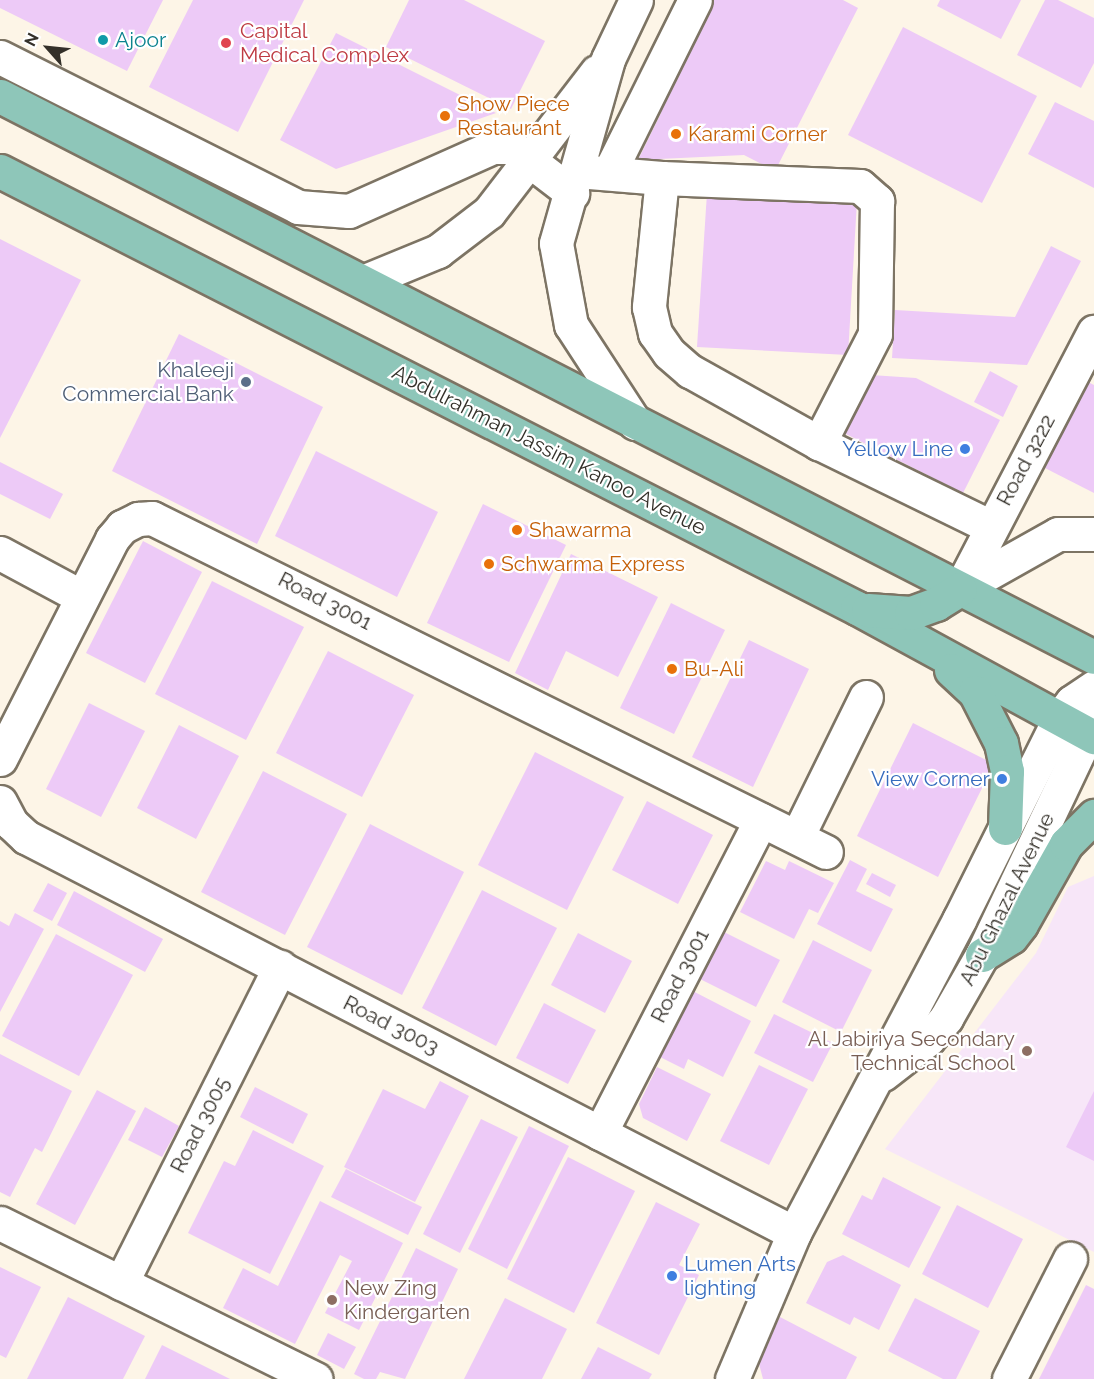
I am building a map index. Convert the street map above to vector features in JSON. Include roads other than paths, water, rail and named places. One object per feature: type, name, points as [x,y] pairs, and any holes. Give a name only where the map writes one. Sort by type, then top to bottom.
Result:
[{"type":"main road","points":[[0,96],[365,281],[635,423],[1083,652]]},
{"type":"main road","name":"Abdulrahman Jassim Kanoo Avenue","points":[[0,171],[857,608],[927,649],[1080,730]]},
{"type":"main road","points":[[857,608],[884,614],[911,613],[936,604],[960,589]]},
{"type":"main road","points":[[927,649],[975,692],[990,717],[1007,771],[1005,828]]},
{"type":"main road","points":[[982,955],[1011,937],[1022,924],[1066,844],[1094,816]]},
{"type":"street","points":[[365,281],[438,251],[489,212],[608,59],[636,0]]},
{"type":"street","points":[[635,423],[571,325],[556,243],[586,179],[695,0]]},
{"type":"street","points":[[0,57],[298,207],[350,211],[493,147],[512,147],[531,160],[586,179],[662,178],[860,186],[877,201],[874,334],[819,443]]},
{"type":"street","points":[[586,179],[608,59]]},
{"type":"street","points":[[225,172],[237,218]]},
{"type":"street","points":[[662,178],[649,307],[654,333],[669,353],[690,370],[819,443],[991,527]]},
{"type":"street","name":"Road 3222","points":[[960,589],[1094,332]]},
{"type":"street","name":"Road 3001","points":[[0,759],[82,597],[122,527],[138,519],[170,523],[826,852]]},
{"type":"street","points":[[960,589],[1058,534],[1089,542]]},
{"type":"street","points":[[0,553],[82,597]]},
{"type":"street","name":"Abu Ghazal Avenue","points":[[875,1081],[928,1039],[946,1017],[982,955],[1080,730],[1091,689],[1083,652]]},
{"type":"street","points":[[797,837],[866,697]]},
{"type":"street","name":"Abu Ghazal Avenue","points":[[732,1379],[794,1233],[1005,828],[1080,730]]},
{"type":"street","name":"Road 3003","points":[[0,802],[11,823],[26,837],[794,1233]]},
{"type":"street","name":"Road 3001","points":[[600,1133],[761,820]]},
{"type":"street","name":"Road 3005","points":[[121,1283],[280,968]]},
{"type":"street","points":[[0,1223],[315,1379]]},
{"type":"street","points":[[1009,1379],[1070,1259]]},
{"type":"place","name":"Ajoor","points":[[103,40]]},
{"type":"place","name":"Capital Medical Complex","points":[[226,43]]},
{"type":"place","name":"Show Piece Restaurant","points":[[445,116]]},
{"type":"place","name":"Karami Corner","points":[[676,134]]},
{"type":"place","name":"Khaleeji Commercial Bank","points":[[246,382]]},
{"type":"place","name":"Yellow Line","points":[[965,449]]},
{"type":"place","name":"Shawarma","points":[[517,530]]},
{"type":"place","name":"Schwarma Express","points":[[489,564]]},
{"type":"place","name":"Bu-Ali","points":[[672,669]]},
{"type":"place","name":"View Corner","points":[[1002,779]]},
{"type":"place","name":"Al Jabiriya Secondary Technical School","points":[[1027,1051]]},
{"type":"place","name":"Lumen Arts lighting","points":[[672,1276]]},
{"type":"place","name":"New Zing Kindergarten","points":[[332,1300]]}]
